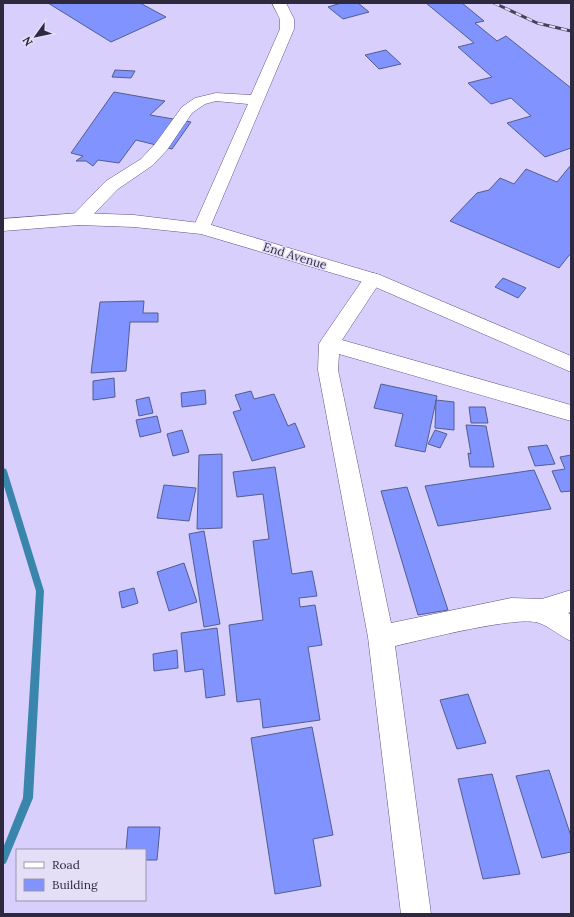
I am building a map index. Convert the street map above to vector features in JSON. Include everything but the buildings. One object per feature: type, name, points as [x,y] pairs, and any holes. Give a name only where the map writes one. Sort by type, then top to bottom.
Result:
[{"type":"main road","points":[[202,228],[287,29],[288,19],[279,3]]},
{"type":"main road","points":[[79,219],[112,185],[147,162],[161,147],[187,110],[200,101],[216,96],[257,100]]},
{"type":"main road","name":"End Avenue","points":[[3,225],[79,219],[134,221],[202,228],[373,279],[571,364]]},
{"type":"main road","points":[[373,279],[329,344],[328,370],[381,637],[416,914]]},
{"type":"main road","points":[[329,344],[571,413]]},
{"type":"main road","points":[[381,637],[511,610],[542,611],[571,601]]},
{"type":"main road","points":[[542,611],[571,629]]},
{"type":"waterway","points":[[3,471],[40,591],[28,798],[3,860]]},
{"type":"railway","points":[[494,3],[537,23],[571,31]]}]
